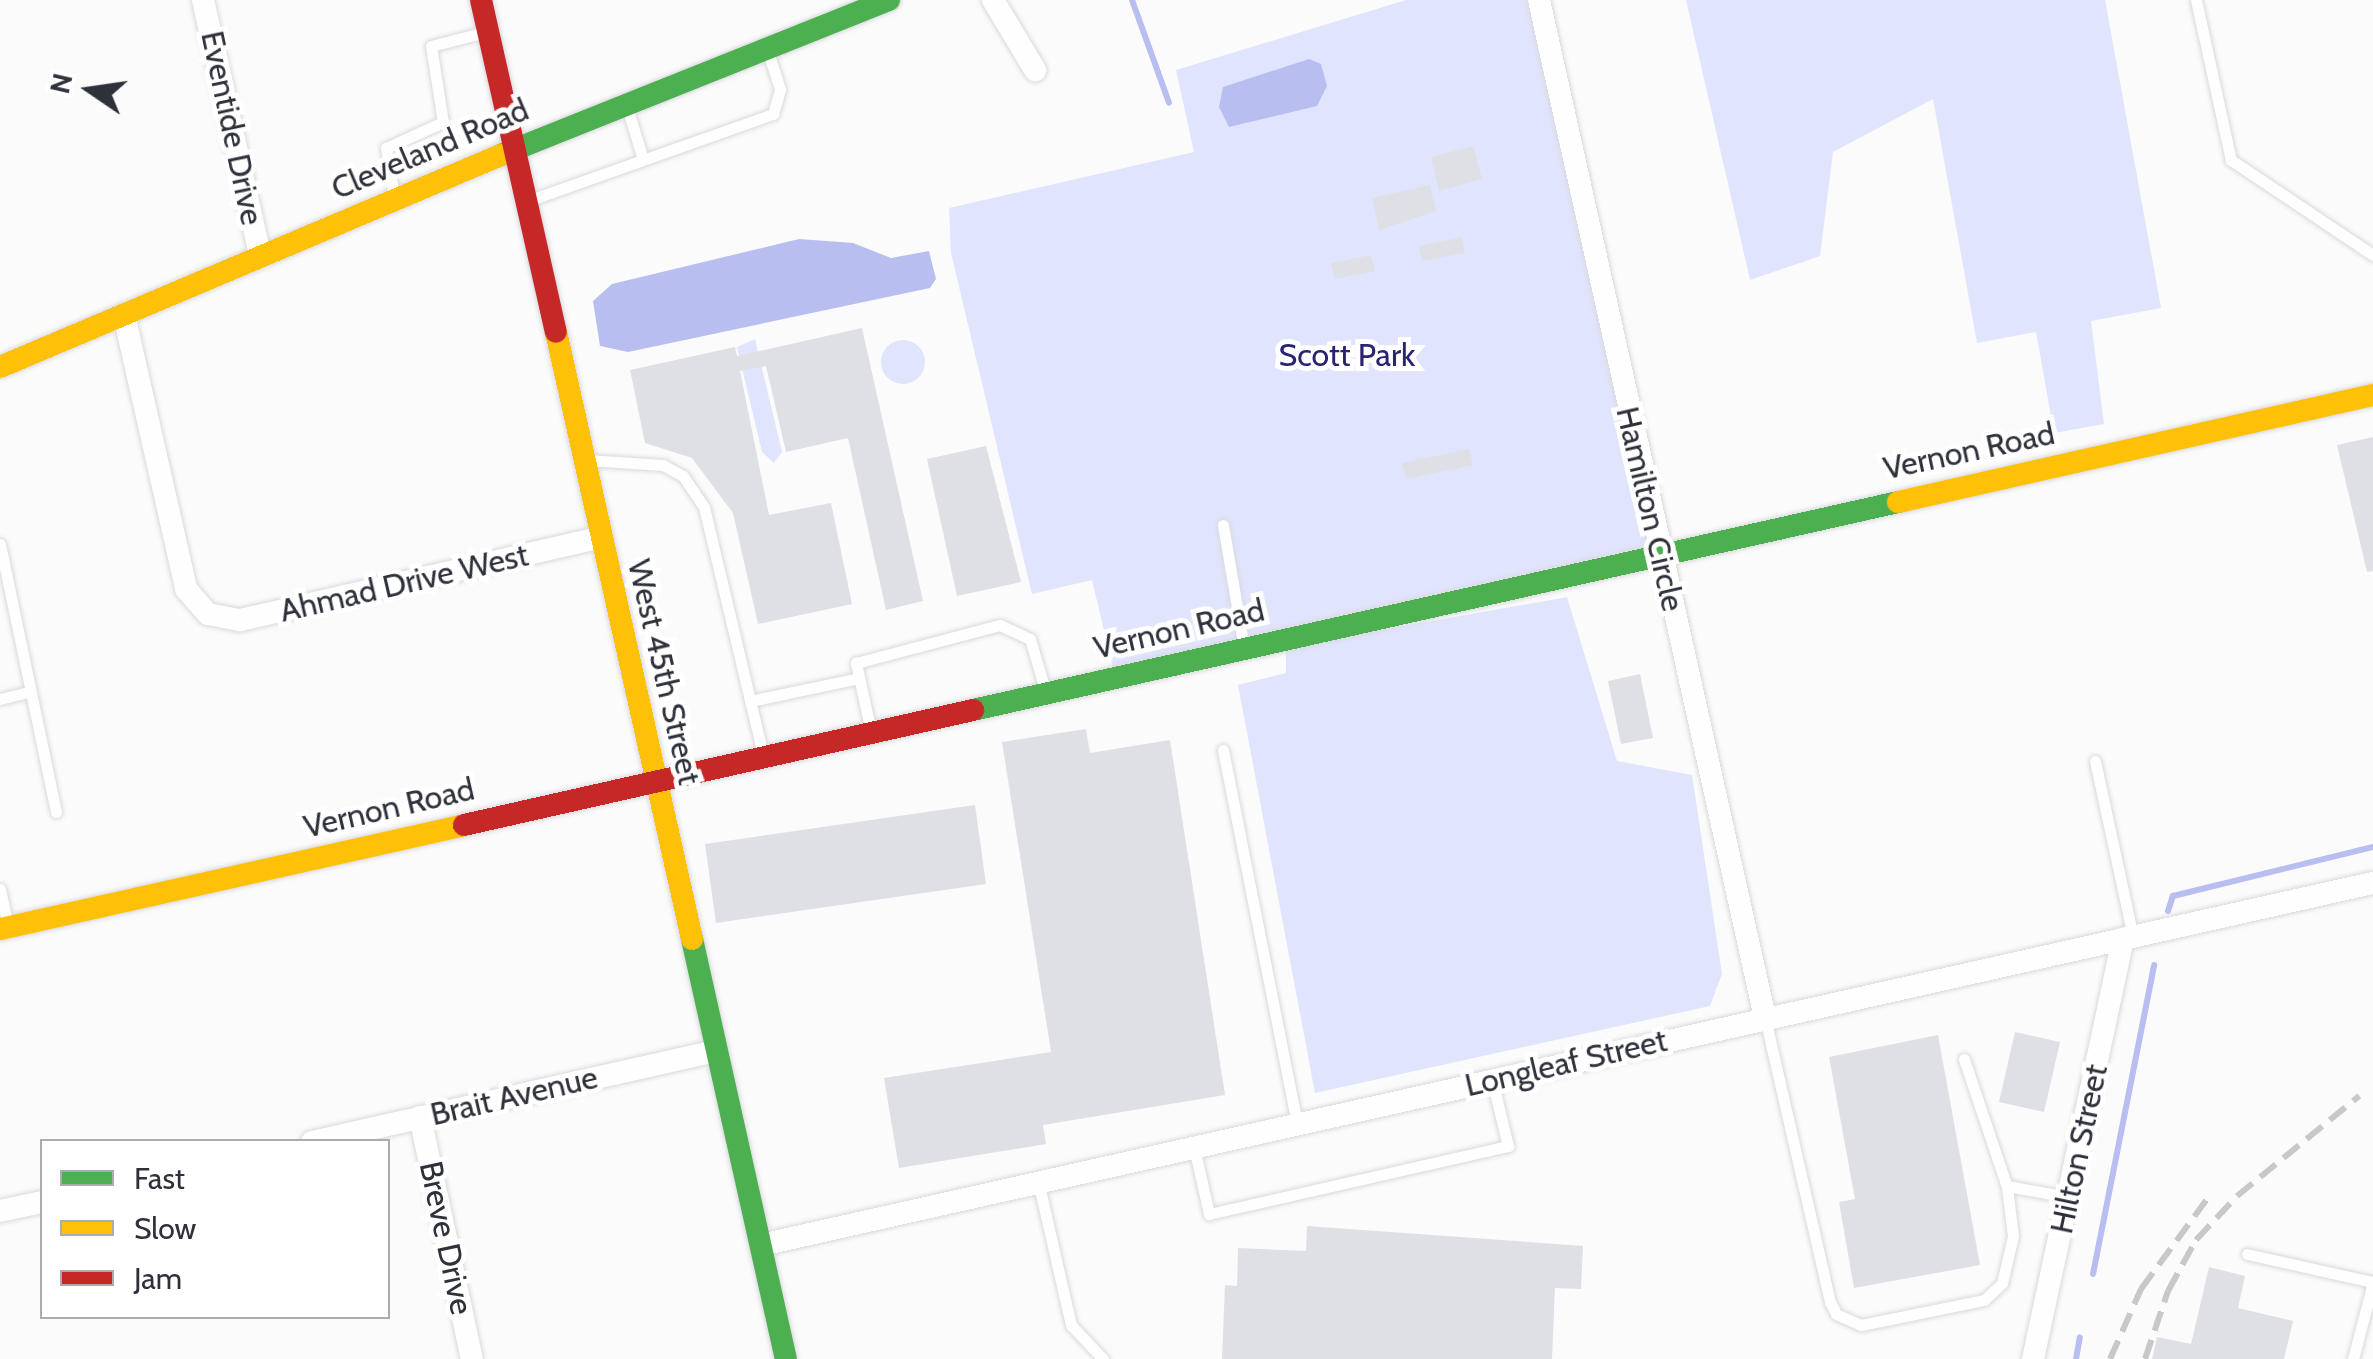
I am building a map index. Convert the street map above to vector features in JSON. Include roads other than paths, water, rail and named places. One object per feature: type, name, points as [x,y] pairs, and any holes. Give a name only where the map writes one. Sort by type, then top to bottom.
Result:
[{"type":"street","name":"Eventide Drive","points":[[203,0],[260,256]]},
{"type":"street","name":"West 45th Street","points":[[482,0],[599,538],[786,1359]]},
{"type":"street","name":"Cleveland Road","points":[[0,366],[516,150],[889,0]]},
{"type":"street","points":[[993,0],[1035,70]]},
{"type":"street","name":"Hamilton Circle","points":[[1539,0],[1765,1018]]},
{"type":"street","name":"Ahmad Drive West","points":[[124,314],[186,589],[208,614],[240,620],[599,538]]},
{"type":"street","name":"Vernon Road","points":[[4,928],[2373,394]]},
{"type":"street","name":"Longleaf Street","points":[[760,1245],[2373,883]]},
{"type":"street","name":"Hilton Street","points":[[2033,1359],[2128,938]]},
{"type":"street","name":"Brait Avenue","points":[[326,1139],[716,1051]]},
{"type":"street","name":"Breve Drive","points":[[420,1118],[472,1359]]},
{"type":"street","points":[[0,1211],[40,1202]]},
{"type":"lane","points":[[2196,0],[2231,160],[2373,254]]},
{"type":"lane","points":[[395,200],[386,148],[443,122],[431,46],[489,31]]},
{"type":"lane","points":[[526,202],[642,156],[772,114],[780,89],[767,48]]},
{"type":"lane","points":[[626,105],[642,156]]},
{"type":"lane","points":[[582,460],[628,458],[683,476],[704,508],[763,757]]},
{"type":"lane","points":[[1222,524],[1244,648]]},
{"type":"lane","points":[[0,544],[6,599],[32,675],[28,692],[56,812]]},
{"type":"lane","points":[[871,732],[856,663],[1000,625],[1030,639],[1046,694]]},
{"type":"lane","points":[[750,701],[859,678]]},
{"type":"lane","points":[[0,698],[28,692]]},
{"type":"lane","points":[[1222,750],[1297,1124]]},
{"type":"lane","points":[[2095,761],[2128,938]]},
{"type":"lane","points":[[0,889],[4,928]]},
{"type":"lane","points":[[1765,1018],[1836,1314],[1861,1325],[1882,1324],[1984,1300],[2008,1267],[2013,1236],[2007,1186],[1964,1060]]},
{"type":"lane","points":[[1194,1147],[1208,1214],[1508,1146],[1492,1080]]},
{"type":"lane","points":[[1038,1182],[1072,1325],[1103,1359]]},
{"type":"lane","points":[[2007,1186],[2070,1197]]},
{"type":"lane","points":[[2247,1254],[2372,1282],[2353,1359]]},
{"type":"water","points":[[1309,59],[1321,64],[1327,86],[1317,106],[1229,127],[1219,107],[1223,87]]},
{"type":"water","points":[[799,239],[853,243],[891,258],[929,251],[936,279],[930,288],[628,352],[600,346],[593,301],[612,284]]},
{"type":"waterway","points":[[1132,0],[1169,103]]},
{"type":"waterway","points":[[2168,911],[2173,896],[2373,847]]},
{"type":"waterway","points":[[2093,1274],[2154,965]]},
{"type":"waterway","points":[[2076,1359],[2080,1337]]},
{"type":"railway","points":[[2145,1359],[2168,1291],[2196,1240],[2237,1196],[2359,1096]]},
{"type":"railway","points":[[2110,1359],[2141,1289],[2207,1199]]},
{"type":"park label","name":"Scott Park","points":[[1347,355]]}]
